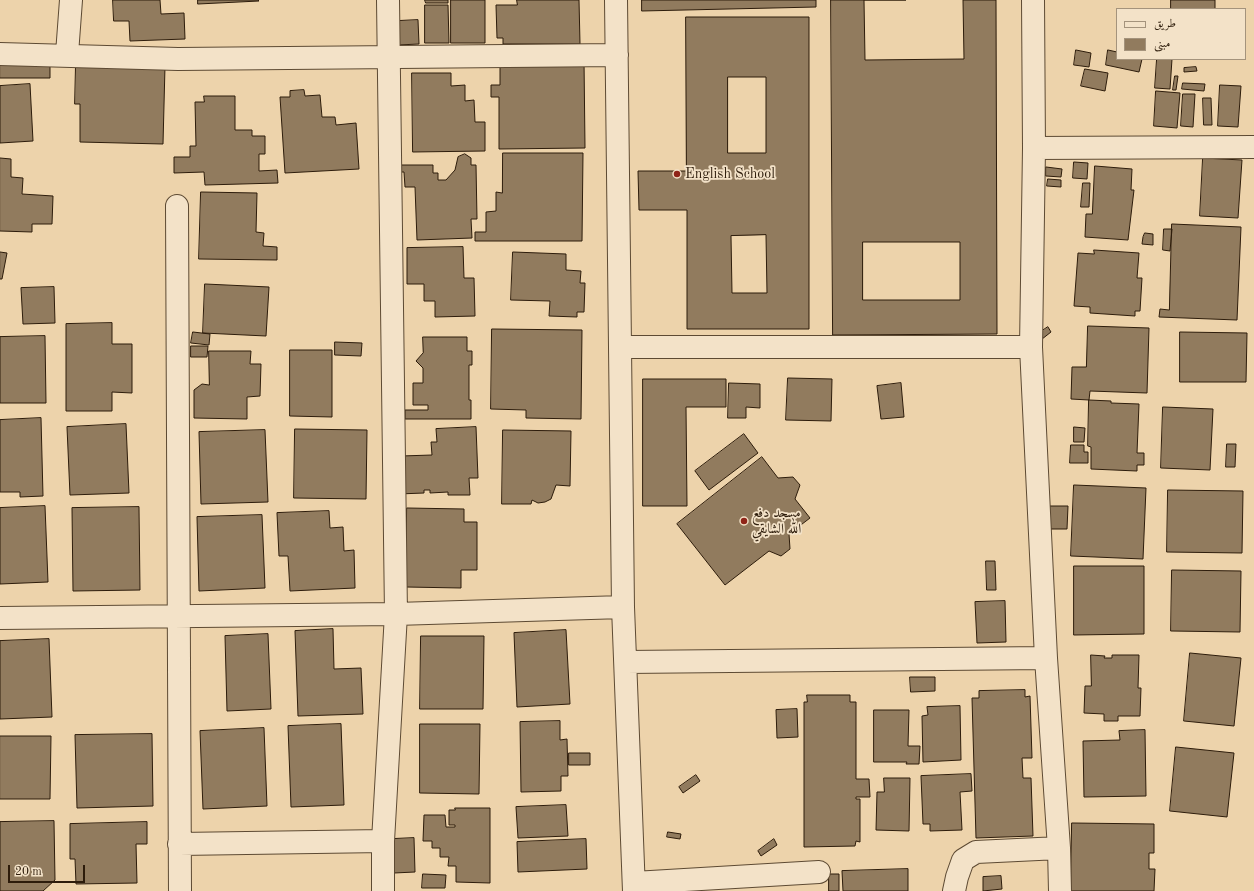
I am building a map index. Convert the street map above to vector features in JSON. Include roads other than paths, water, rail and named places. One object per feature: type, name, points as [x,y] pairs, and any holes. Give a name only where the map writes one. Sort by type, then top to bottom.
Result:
[{"type":"street","points":[[67,54],[71,0]]},
{"type":"street","points":[[383,891],[383,841],[396,614],[388,0]]},
{"type":"street","points":[[616,0],[623,607],[634,887],[819,872]]},
{"type":"street","points":[[1033,0],[1034,148],[1031,347],[1046,658],[1059,848],[1060,891]]},
{"type":"street","points":[[0,54],[67,54],[178,58],[617,55]]},
{"type":"street","points":[[1034,148],[1254,147]]},
{"type":"street","points":[[177,206],[180,891]]},
{"type":"street","points":[[620,347],[1031,347]]},
{"type":"street","points":[[0,618],[396,614],[623,607]]},
{"type":"street","points":[[626,662],[1046,658]]},
{"type":"street","points":[[179,844],[383,841]]},
{"type":"street","points":[[954,891],[963,860],[976,852],[1059,848]]},
{"type":"place","name":"English School","points":[[677,174]]},
{"type":"place","name":"مسجد دفع الله الشايقي","points":[[744,521]]}]
